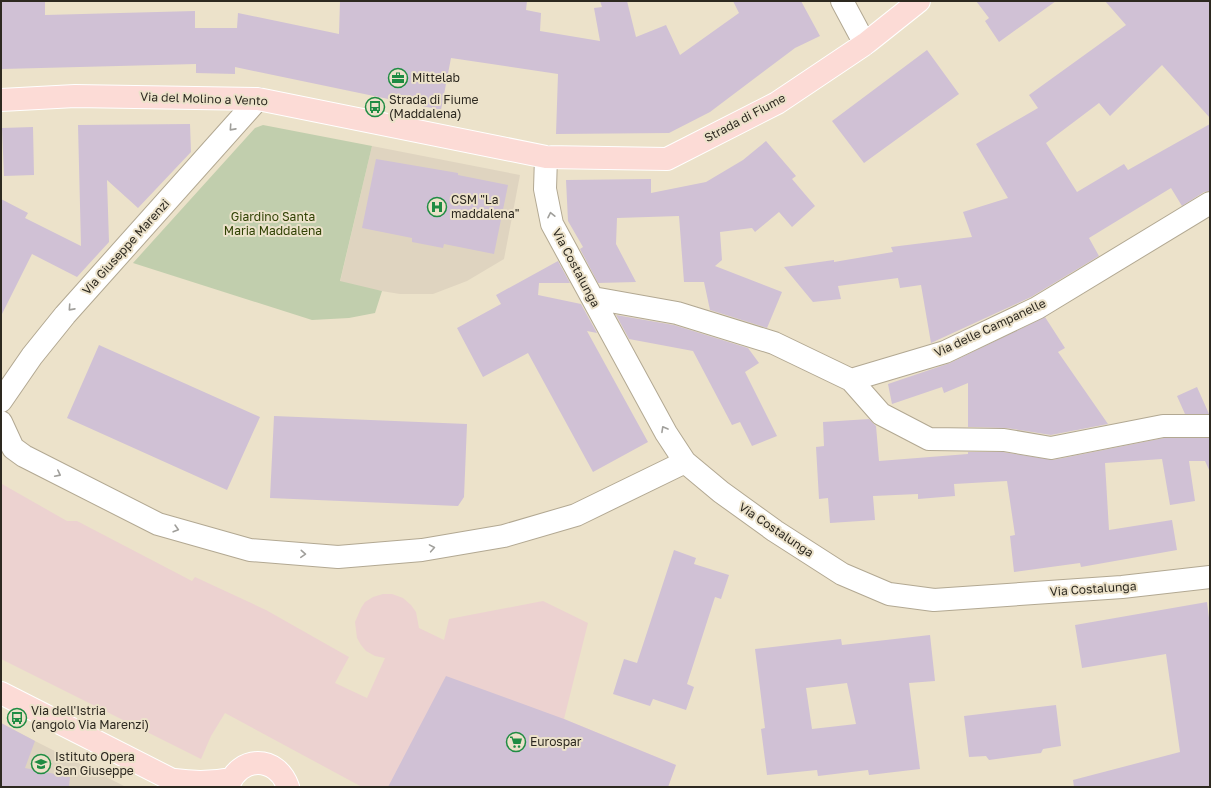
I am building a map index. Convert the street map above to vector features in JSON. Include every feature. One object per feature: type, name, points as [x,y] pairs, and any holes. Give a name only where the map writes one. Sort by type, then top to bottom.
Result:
[{"type":"main road","name":"Strada di Fiume","points":[[546,157],[667,159],[776,103],[865,44],[919,1]]},
{"type":"main road","name":"Via del Molino a Vento","points":[[1,100],[75,96],[258,99],[546,157]]},
{"type":"main road","points":[[1,694],[180,784],[229,783],[237,771],[246,765],[257,763],[268,764],[277,770],[284,777],[288,787]]},
{"type":"street","points":[[842,1],[865,44]]},
{"type":"street","name":"Via Giuseppe Marenzi","points":[[1,401],[32,356],[65,315],[258,99]]},
{"type":"street","name":"Via Costalunga","points":[[546,157],[545,189],[552,224],[666,433],[685,462],[721,492],[775,531],[842,574],[889,594],[934,600],[1122,587],[1210,576]]},
{"type":"street","name":"Via delle Campanelle","points":[[851,380],[946,352],[1037,308],[1210,203]]},
{"type":"street","points":[[593,298],[677,313],[766,341],[851,380],[881,414],[929,439],[1004,440],[1051,448],[1163,426],[1210,426]]},
{"type":"street","points":[[1,422],[13,448],[24,456],[158,524],[250,550],[338,557],[422,550],[504,536],[576,515],[685,462]]},
{"type":"street","points":[[1,459],[24,456]]},
{"type":"shaded area","points":[[372,146],[520,175],[504,259],[467,281],[433,294],[400,294],[363,288],[340,282]]},
{"type":"shaded area","points":[[2,484],[67,521],[77,521],[192,581],[195,577],[266,610],[349,657],[335,683],[367,698],[385,658],[375,656],[366,651],[361,645],[357,638],[355,622],[365,602],[373,597],[383,594],[392,594],[403,598],[416,612],[419,628],[444,640],[449,619],[543,601],[588,623],[564,719],[676,765],[668,787],[362,787],[225,713],[211,736],[201,759],[1,659]]},
{"type":"shaded area","name":"Istituto Opera San Giuseppe","points":[[1,723],[35,741],[126,787],[1,787]]},
{"type":"green space","name":"Giardino Santa Maria Maddalena","points":[[263,125],[372,146],[340,281],[382,291],[375,313],[349,318],[312,320],[133,263],[255,128]]},
{"type":"building","points":[[1,1],[45,1],[45,15],[195,11],[195,28],[237,28],[238,13],[339,34],[340,1],[527,1],[526,10],[541,13],[540,31],[600,41],[594,8],[602,7],[600,1],[627,1],[636,37],[666,25],[680,55],[739,13],[733,1],[801,1],[820,36],[795,48],[710,112],[669,133],[556,134],[558,74],[451,58],[441,110],[235,67],[235,74],[196,73],[196,64],[2,69]]},
{"type":"building","points":[[976,1],[1056,1],[999,42],[985,21],[989,18]]},
{"type":"building","points":[[1105,1],[1210,1],[1210,118],[1162,65],[1110,116],[1099,103],[1046,143],[1077,192],[1124,164],[1128,170],[1210,124],[1210,191],[1204,192],[1182,206],[1171,188],[1089,238],[1099,256],[1031,297],[931,343],[921,285],[900,288],[898,278],[838,286],[841,299],[813,302],[784,267],[834,260],[834,262],[893,252],[891,247],[972,237],[963,212],[1008,198],[976,144],[1038,108],[1029,95],[1126,25]]},
{"type":"building","points":[[927,50],[959,94],[864,163],[832,121]]},
{"type":"building","points":[[190,124],[191,152],[138,208],[107,180],[109,242],[77,277],[32,254],[1,316],[1,199],[28,213],[25,218],[81,246],[78,125]]},
{"type":"building","points":[[33,127],[34,175],[4,176],[2,128]]},
{"type":"building","points":[[766,141],[796,176],[792,179],[815,206],[792,227],[779,212],[755,232],[752,228],[720,232],[722,260],[715,266],[782,292],[767,328],[710,310],[704,282],[684,282],[679,216],[617,218],[616,244],[636,282],[598,283],[580,249],[583,247],[568,221],[566,180],[651,179],[651,193],[706,182],[743,160]]},
{"type":"building","points":[[376,159],[458,173],[458,175],[508,185],[494,254],[444,244],[443,248],[412,242],[412,238],[362,228]]},
{"type":"building","points":[[558,261],[570,283],[539,283],[538,295],[581,304],[597,333],[587,331],[648,442],[593,472],[528,353],[483,377],[457,328],[501,304],[496,295]]},
{"type":"building","points":[[616,315],[674,325],[748,348],[759,363],[745,372],[777,436],[752,446],[740,422],[732,425],[693,351],[629,339]]},
{"type":"building","points":[[1045,317],[1065,348],[1058,352],[1108,424],[1051,435],[1006,428],[968,427],[968,383],[944,393],[942,387],[892,404],[888,384],[950,363]]},
{"type":"building","points":[[99,345],[260,417],[227,490],[67,418]]},
{"type":"building","points":[[1197,387],[1209,414],[1185,414],[1177,396]]},
{"type":"building","points":[[274,416],[467,424],[464,497],[458,506],[270,498]]},
{"type":"building","points":[[869,419],[876,426],[879,461],[968,454],[968,452],[1003,452],[1053,460],[1164,438],[1210,438],[1210,472],[1205,461],[1189,461],[1195,501],[1170,505],[1162,459],[1105,463],[1109,530],[1172,520],[1177,550],[1081,567],[1080,563],[1014,572],[1010,536],[1015,535],[1007,481],[954,484],[955,496],[918,499],[918,494],[873,496],[875,520],[830,523],[828,498],[819,499],[816,447],[824,446],[823,422]]},
{"type":"building","points":[[674,550],[696,558],[694,564],[729,575],[721,599],[715,597],[687,684],[694,687],[686,710],[653,699],[650,706],[613,694],[624,659],[637,663]]},
{"type":"building","points":[[1207,602],[1210,626],[1210,787],[1074,787],[1073,780],[1180,752],[1166,654],[1082,668],[1075,625]]},
{"type":"building","points":[[930,635],[935,681],[909,683],[920,769],[869,775],[868,770],[818,776],[817,770],[767,775],[761,729],[765,728],[755,649],[841,639],[842,645]],"holes":[[[847,683],[856,724],[812,729],[806,688]]]},
{"type":"building","name":"Eurospar","points":[[446,676],[564,719],[676,765],[668,787],[388,787]]},
{"type":"building","points":[[1056,705],[1061,746],[1043,749],[1041,753],[989,760],[986,756],[969,757],[964,716]]},
{"type":"building","points":[[1,723],[35,741],[25,768],[70,777],[69,787],[1,787]]},
{"type":"place","name":"Mittelab","points":[[398,78]]},
{"type":"place","name":"Strada di Fiume (Maddalena)","points":[[375,107]]},
{"type":"place","name":"CSM \"La maddalena\"","points":[[437,207]]},
{"type":"place","name":"Via dell'Istria (angolo Via Marenzi)","points":[[17,718]]},
{"type":"place","name":"Eurospar","points":[[516,742]]},
{"type":"place","name":"Istituto Opera San Giuseppe","points":[[41,764]]}]
